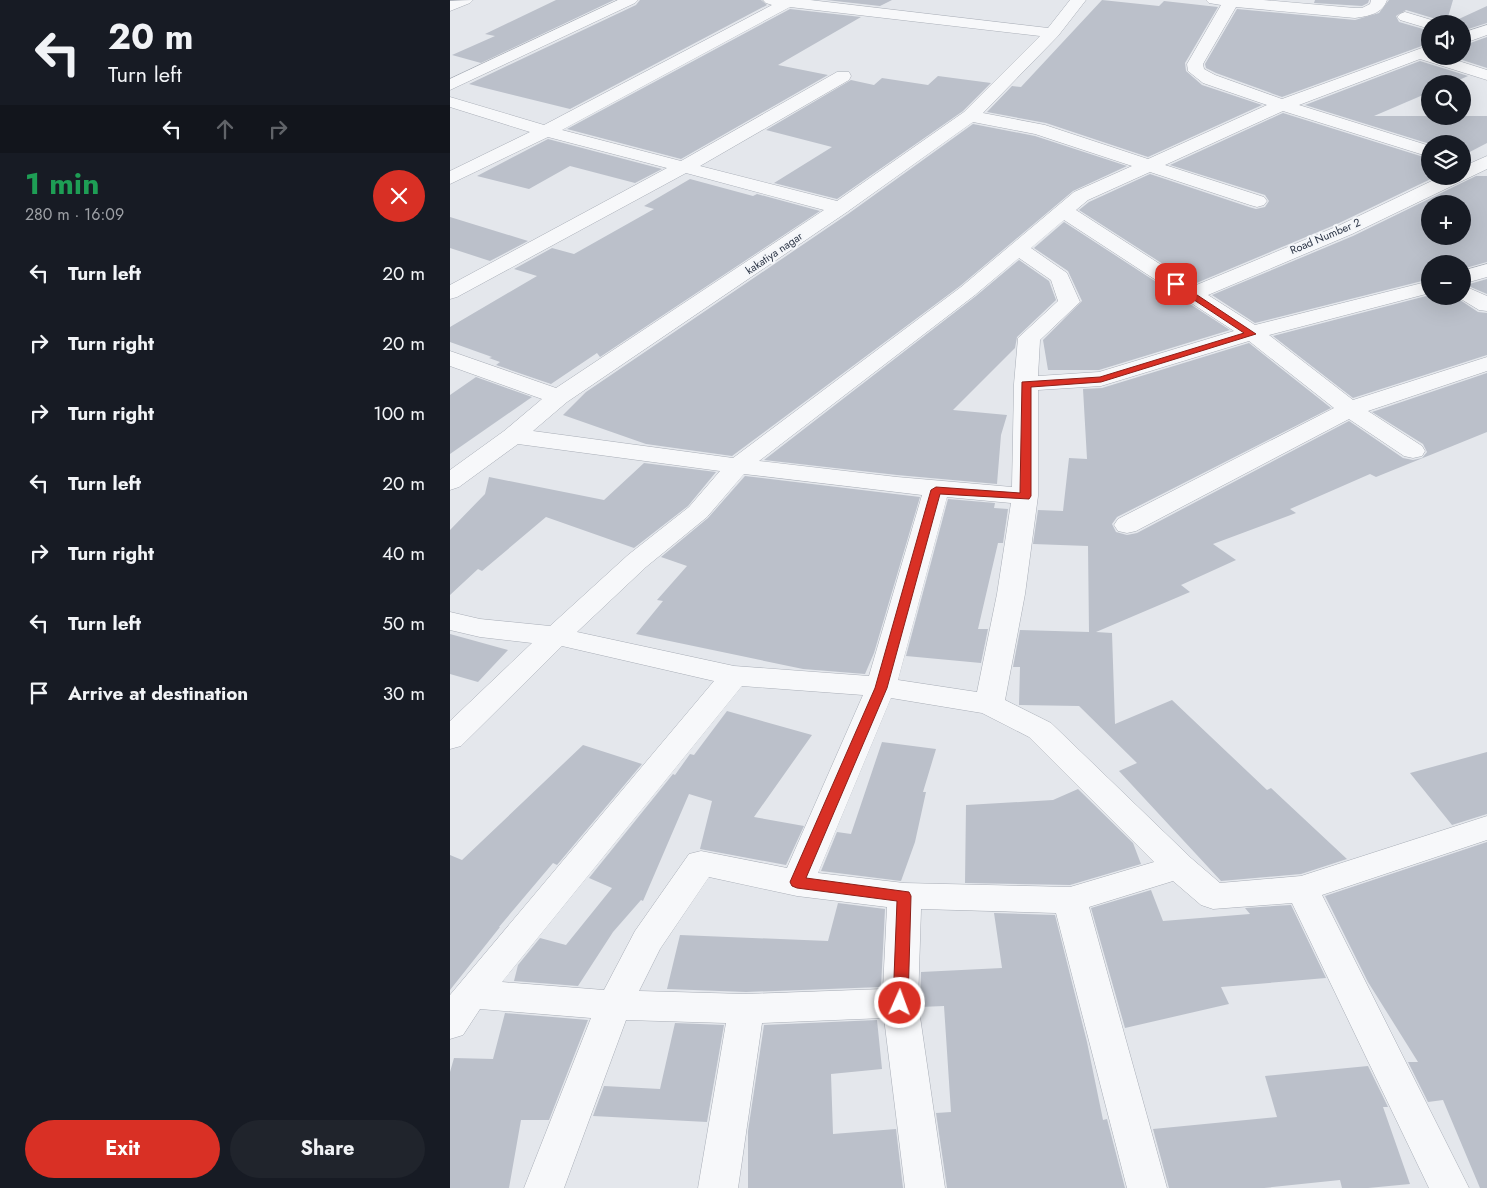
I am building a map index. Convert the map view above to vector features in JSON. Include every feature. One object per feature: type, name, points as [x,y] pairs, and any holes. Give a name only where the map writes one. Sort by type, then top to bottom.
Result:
[{"type":"street","points":[[450,6],[465,0]]},
{"type":"street","points":[[450,85],[630,0]]},
{"type":"street","points":[[769,0],[1052,32]]},
{"type":"street","name":"kakatiya nagar","points":[[450,482],[513,436],[559,397],[840,208],[970,116],[1052,32],[1078,0]]},
{"type":"street","points":[[1212,0],[1355,13],[1377,6],[1379,0]]},
{"type":"street","points":[[1231,1],[1195,64],[1196,71],[1209,79],[1282,105],[1421,149]]},
{"type":"street","points":[[450,178],[546,131],[788,2]]},
{"type":"street","points":[[1405,17],[1421,21]]},
{"type":"street","points":[[1471,34],[1487,30]]},
{"type":"street","points":[[450,739],[556,636],[637,561],[698,512],[738,466],[968,291],[1081,196],[1282,105],[1421,53]]},
{"type":"street","points":[[1460,65],[1487,75]]},
{"type":"street","points":[[450,292],[684,166],[843,76]]},
{"type":"street","points":[[450,102],[546,131],[840,208]]},
{"type":"street","points":[[970,116],[1039,128],[1257,201]]},
{"type":"street","name":"Road Number 2","points":[[1192,294],[1345,230],[1394,204],[1437,185]]},
{"type":"street","points":[[1064,211],[1252,334],[1350,409],[1413,451]]},
{"type":"street","points":[[989,704],[1011,594],[1025,496],[1026,384],[1029,338],[1069,302],[1060,277],[1019,249]]},
{"type":"street","points":[[1471,275],[1487,270]]},
{"type":"street","points":[[1026,384],[1101,380],[1252,334],[1421,289]]},
{"type":"street","points":[[1471,296],[1487,305]]},
{"type":"street","points":[[450,358],[559,397]]},
{"type":"street","points":[[1127,524],[1350,409],[1487,364]]},
{"type":"street","points":[[513,436],[936,490],[1025,496]]},
{"type":"street","points":[[797,882],[881,688],[936,490]]},
{"type":"street","points":[[450,621],[480,628],[556,636],[734,676],[881,688],[989,704],[1040,730],[1179,867],[1213,896],[1302,889],[1487,828]]},
{"type":"street","points":[[450,1024],[471,994],[734,676]]},
{"type":"street","points":[[544,1188],[614,1005],[647,941],[701,863],[797,882],[904,896],[1070,900],[1179,867]]},
{"type":"street","points":[[1302,889],[1449,1188]]},
{"type":"street","points":[[904,896],[900,1003],[925,1188]]},
{"type":"street","points":[[1070,900],[1147,1188]]},
{"type":"street","points":[[471,994],[614,1005],[746,1009],[900,1003]]},
{"type":"street","points":[[718,1188],[746,1009]]},
{"type":"building","points":[[556,0],[614,0],[481,63],[452,55],[495,36],[485,34]]},
{"type":"building","points":[[640,0],[761,0],[767,5],[570,109],[469,84],[636,5]]},
{"type":"building","points":[[826,0],[892,0],[880,6]]},
{"type":"building","points":[[1102,0],[1159,6],[1164,1],[1218,7],[1185,63],[1186,71],[1202,85],[1262,105],[1148,157],[1046,123],[987,112],[1012,86],[1021,87]]},
{"type":"building","points":[[1315,0],[1369,0],[1368,3],[1362,6],[1314,3]]},
{"type":"building","points":[[1389,0],[1453,0],[1449,15],[1423,15],[1406,10],[1396,16],[1399,22],[1421,28],[1421,46],[1282,97],[1206,68],[1205,64],[1237,9],[1355,20],[1379,13]]},
{"type":"building","points":[[1487,6],[1487,23],[1471,28],[1471,15],[1468,15]]},
{"type":"building","points":[[790,9],[861,17],[778,65],[828,75],[681,159],[567,129]]},
{"type":"building","points":[[1487,37],[1487,68],[1471,63],[1471,43]]},
{"type":"building","points":[[1420,61],[1421,65],[1433,65],[1465,75],[1421,75],[1421,96],[1374,116],[1421,116],[1421,125],[1471,125],[1471,116],[1487,116],[1487,143],[1471,151],[1471,135],[1421,135],[1421,141],[1305,105]]},
{"type":"building","points":[[938,76],[991,83],[963,111],[837,199],[774,183],[832,147],[766,130],[851,80],[874,85],[882,78],[928,85]]},
{"type":"building","points":[[1283,113],[1421,156],[1421,184],[1337,224],[1194,284],[1079,210],[1089,202],[1150,174],[1256,209],[1265,207],[1269,201],[1265,195],[1170,165]]},
{"type":"building","points":[[973,124],[1035,136],[1127,166],[1073,191],[960,286],[732,456],[646,444],[563,415],[586,392],[848,214]]},
{"type":"building","points":[[548,139],[662,169],[635,183],[570,166],[529,189],[477,176]]},
{"type":"building","points":[[1476,176],[1487,176],[1487,262],[1471,266],[1471,255],[1421,255],[1421,281],[1255,323],[1212,295],[1353,236],[1421,203],[1421,245],[1471,245],[1471,195],[1437,195],[1458,185],[1471,185],[1471,178]]},
{"type":"building","points":[[690,179],[820,211],[600,357],[597,353],[551,384],[496,365],[500,362],[489,358],[492,357],[450,342],[450,327],[537,276],[514,269],[552,248],[574,254],[654,209],[644,206]]},
{"type":"building","points":[[450,217],[528,241],[490,261],[450,248]]},
{"type":"building","points":[[1064,222],[1230,330],[1099,370],[1048,370],[1043,340],[1082,301],[1068,271],[1034,248]]},
{"type":"building","points":[[1019,260],[1049,281],[1056,300],[1017,337],[1015,348],[953,410],[1007,415],[1001,435],[997,484],[764,460],[976,296]]},
{"type":"building","points":[[1487,279],[1487,294],[1471,287],[1471,284]]},
{"type":"building","points":[[1421,297],[1421,305],[1468,305],[1478,312],[1487,313],[1487,355],[1353,398],[1273,336]]},
{"type":"building","points":[[1249,343],[1331,408],[1117,517],[1112,524],[1116,532],[1127,535],[1137,533],[1349,421],[1403,458],[1413,460],[1422,458],[1427,452],[1423,444],[1372,412],[1487,373],[1487,432],[1376,477],[1370,474],[1290,509],[1296,513],[1213,544],[1236,560],[1181,585],[1190,592],[1096,632],[1112,633],[1115,724],[1172,700],[1267,790],[1271,788],[1347,859],[1301,874],[1221,881],[1119,771],[1137,763],[1079,706],[1019,705],[1020,667],[1013,667],[1020,630],[1089,632],[1088,546],[1033,544],[1038,510],[1063,511],[1069,458],[1087,459],[1083,389],[1102,388]]},
{"type":"building","points":[[476,377],[532,397],[450,454],[450,395]]},
{"type":"building","points":[[644,463],[716,472],[688,506],[634,548],[546,517],[482,571],[478,569],[450,595],[450,530],[485,494],[489,477],[604,500]]},
{"type":"building","points":[[745,476],[920,497],[874,653],[865,674],[803,669],[636,634],[663,601],[657,600],[687,566],[661,557],[708,518]]},
{"type":"building","points":[[948,499],[995,503],[994,508],[1008,509],[1003,543],[998,543],[978,629],[988,629],[981,663],[906,656]]},
{"type":"building","points":[[450,634],[508,650],[478,682],[450,674]]},
{"type":"building","points":[[727,711],[812,735],[754,817],[804,826],[786,865],[700,849],[712,801],[689,794],[643,901],[641,900],[613,932],[578,986],[514,981],[518,965],[540,938],[566,945],[612,888],[589,878],[673,774],[675,775],[690,754],[694,755]]},
{"type":"building","points":[[882,742],[936,749],[923,792],[926,792],[915,842],[901,881],[821,871],[837,832],[851,834]]},
{"type":"building","points":[[583,745],[642,764],[557,865],[553,863],[499,927],[450,990],[450,855],[462,860]]},
{"type":"building","points":[[1487,752],[1487,814],[1452,825],[1410,773]]},
{"type":"building","points":[[1078,789],[1133,843],[1141,864],[1070,885],[965,883],[966,805],[1053,800]]},
{"type":"building","points":[[1487,842],[1487,1188],[1480,1188],[1443,1100],[1428,1102],[1408,1062],[1418,1062],[1368,982],[1325,896]]},
{"type":"building","points":[[1151,890],[1163,921],[1250,914],[1245,908],[1291,905],[1326,978],[1221,987],[1229,1004],[1125,1028],[1091,908]]},
{"type":"building","points":[[838,903],[885,909],[881,987],[746,992],[667,989],[680,935],[828,941]]},
{"type":"building","points":[[994,913],[1055,915],[1087,1042],[1103,1120],[1107,1119],[1125,1188],[947,1188],[936,1113],[951,1112],[944,1006],[920,1007],[921,972],[1002,968]]},
{"type":"building","points":[[505,1013],[588,1020],[549,1120],[521,1120],[509,1188],[450,1188],[450,1072],[454,1058],[493,1059]]},
{"type":"building","points":[[877,1020],[882,1069],[831,1074],[833,1134],[896,1129],[903,1188],[748,1188],[748,1131],[764,1025]]},
{"type":"building","points":[[675,1023],[724,1025],[707,1122],[593,1116],[604,1086],[660,1089]]},
{"type":"building","points":[[1368,1066],[1388,1107],[1383,1107],[1410,1184],[1368,1188],[1342,1188],[1340,1180],[1264,1188],[1169,1188],[1153,1129],[1277,1117],[1265,1076]]},
{"type":"route","points":[[900,1003],[904,896],[797,882],[881,688],[936,490],[1025,496],[1026,384],[1101,380],[1252,334],[1176,284]]}]
